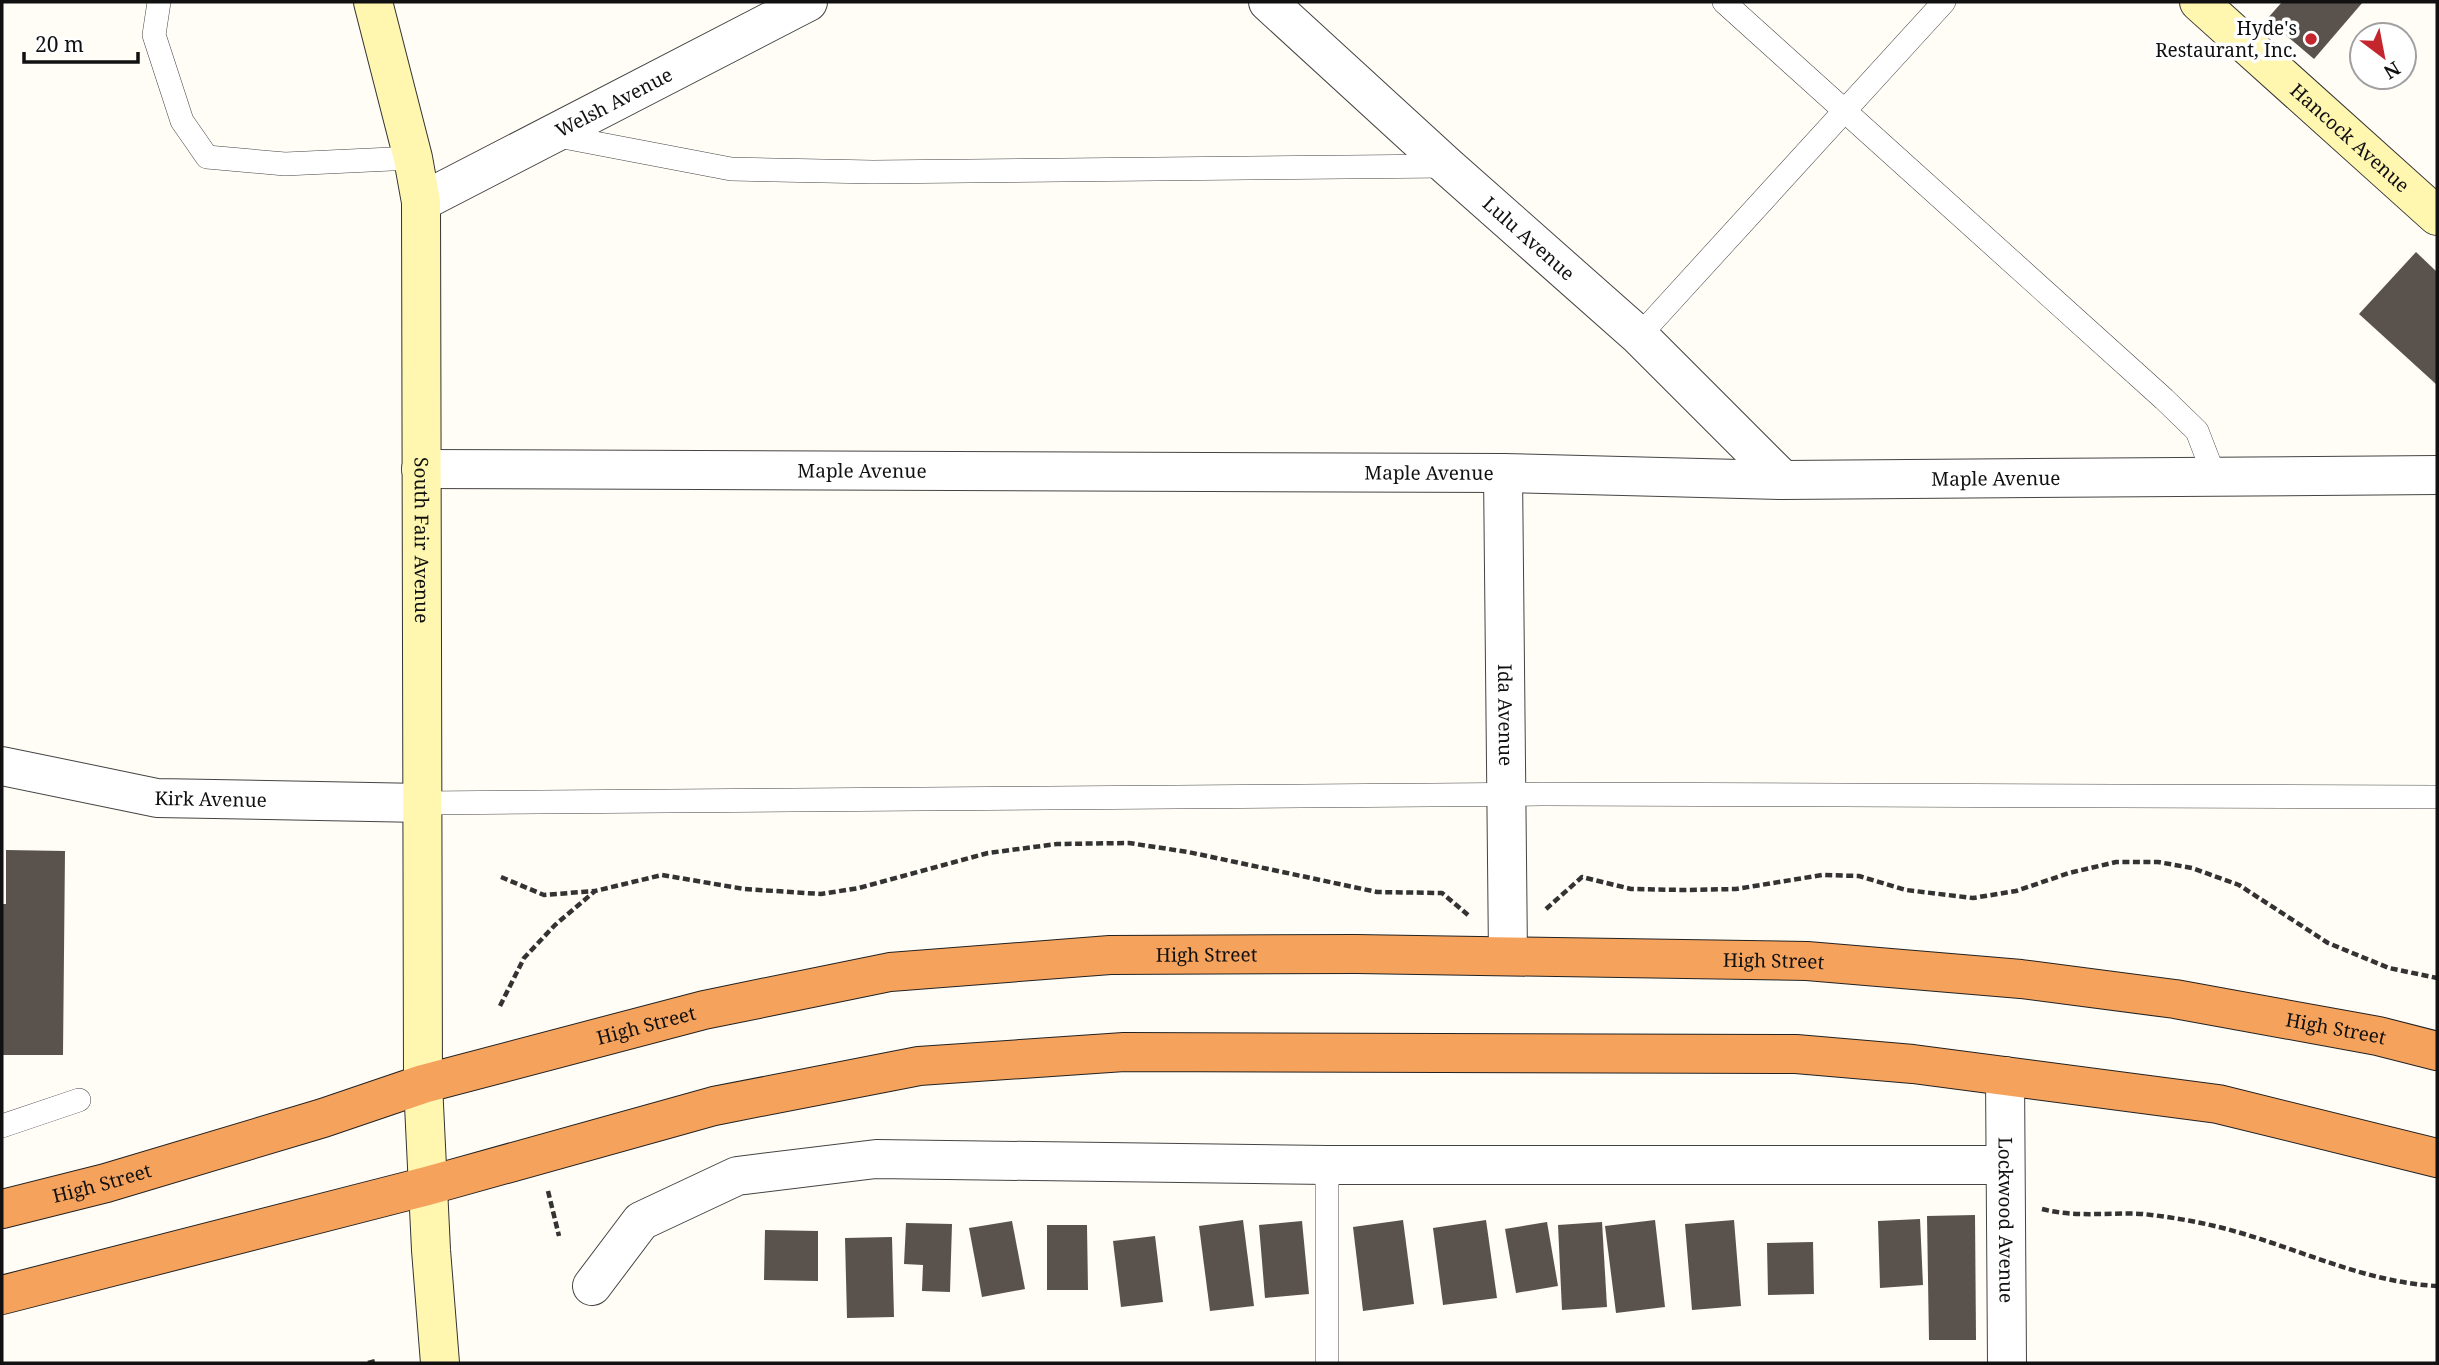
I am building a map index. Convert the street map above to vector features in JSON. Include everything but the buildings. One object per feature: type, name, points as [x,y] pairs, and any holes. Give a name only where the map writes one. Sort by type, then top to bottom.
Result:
[{"type":"highway","name":"High Street","points":[[2,1209],[106,1184],[323,1118],[423,1084],[704,1010],[890,972],[1110,955],[1508,956],[1807,961],[2021,979],[2175,999],[2378,1036],[2437,1051]]},
{"type":"highway","points":[[2,1295],[427,1186],[714,1106],[919,1066],[1124,1052],[1360,1055],[1655,1052],[1809,1055],[1913,1064],[2218,1104],[2437,1158]]},
{"type":"street","name":"South Fair Avenue","points":[[373,2],[421,202],[423,1084],[427,1186],[440,1363]]},
{"type":"street","name":"Welsh Avenue","points":[[421,202],[808,2]]},
{"type":"street","name":"Lulu Avenue","points":[[1268,2],[1447,166],[1639,336],[1783,480]]},
{"type":"street","name":"Hancock Avenue","points":[[2199,2],[2437,216]]},
{"type":"street","name":"Maple Avenue","points":[[421,469],[1503,473],[1783,480],[2437,475]]},
{"type":"street","name":"Ida Avenue","points":[[1503,473],[1508,956]]},
{"type":"street","name":"Kirk Avenue","points":[[2,766],[157,798],[422,803]]},
{"type":"street","name":"Lockwood Avenue","points":[[2005,1076],[2007,1363]]},
{"type":"street","points":[[592,1286],[641,1221],[737,1176],[876,1159],[1326,1165],[2005,1165]]},
{"type":"lane","points":[[159,2],[154,35],[182,121],[207,157],[285,164],[412,158]]},
{"type":"lane","points":[[1724,2],[2197,431],[2214,475]]},
{"type":"lane","points":[[1639,336],[1944,2]]},
{"type":"lane","points":[[550,134],[731,169],[887,172],[1447,166]]},
{"type":"lane","points":[[422,803],[1505,795],[2437,797]]},
{"type":"lane","points":[[2,1125],[79,1100]]},
{"type":"lane","points":[[1326,1165],[1327,1363]]},
{"type":"path","points":[[501,877],[544,895],[595,891],[662,875],[744,890],[821,894],[859,888],[988,853],[1057,844],[1129,843],[1188,852],[1377,892],[1442,892],[1471,917]]},
{"type":"path","points":[[1538,916],[1582,877],[1631,889],[1685,890],[1736,889],[1822,875],[1859,876],[1906,890],[1973,898],[2015,891],[2068,873],[2116,862],[2158,862],[2192,868],[2239,885],[2328,943],[2389,968],[2437,978]]},
{"type":"path","points":[[500,1006],[524,958],[555,925],[595,891]]},
{"type":"path","points":[[546,1184],[559,1236]]},
{"type":"path","points":[[2038,1208],[2063,1214],[2143,1214],[2200,1223],[2251,1235],[2365,1272],[2411,1284],[2437,1286]]},
{"type":"path","points":[[368,1363],[376,1361]]},
{"type":"place","name":"Hyde's Restaurant, Inc.","points":[[2311,39]]}]
